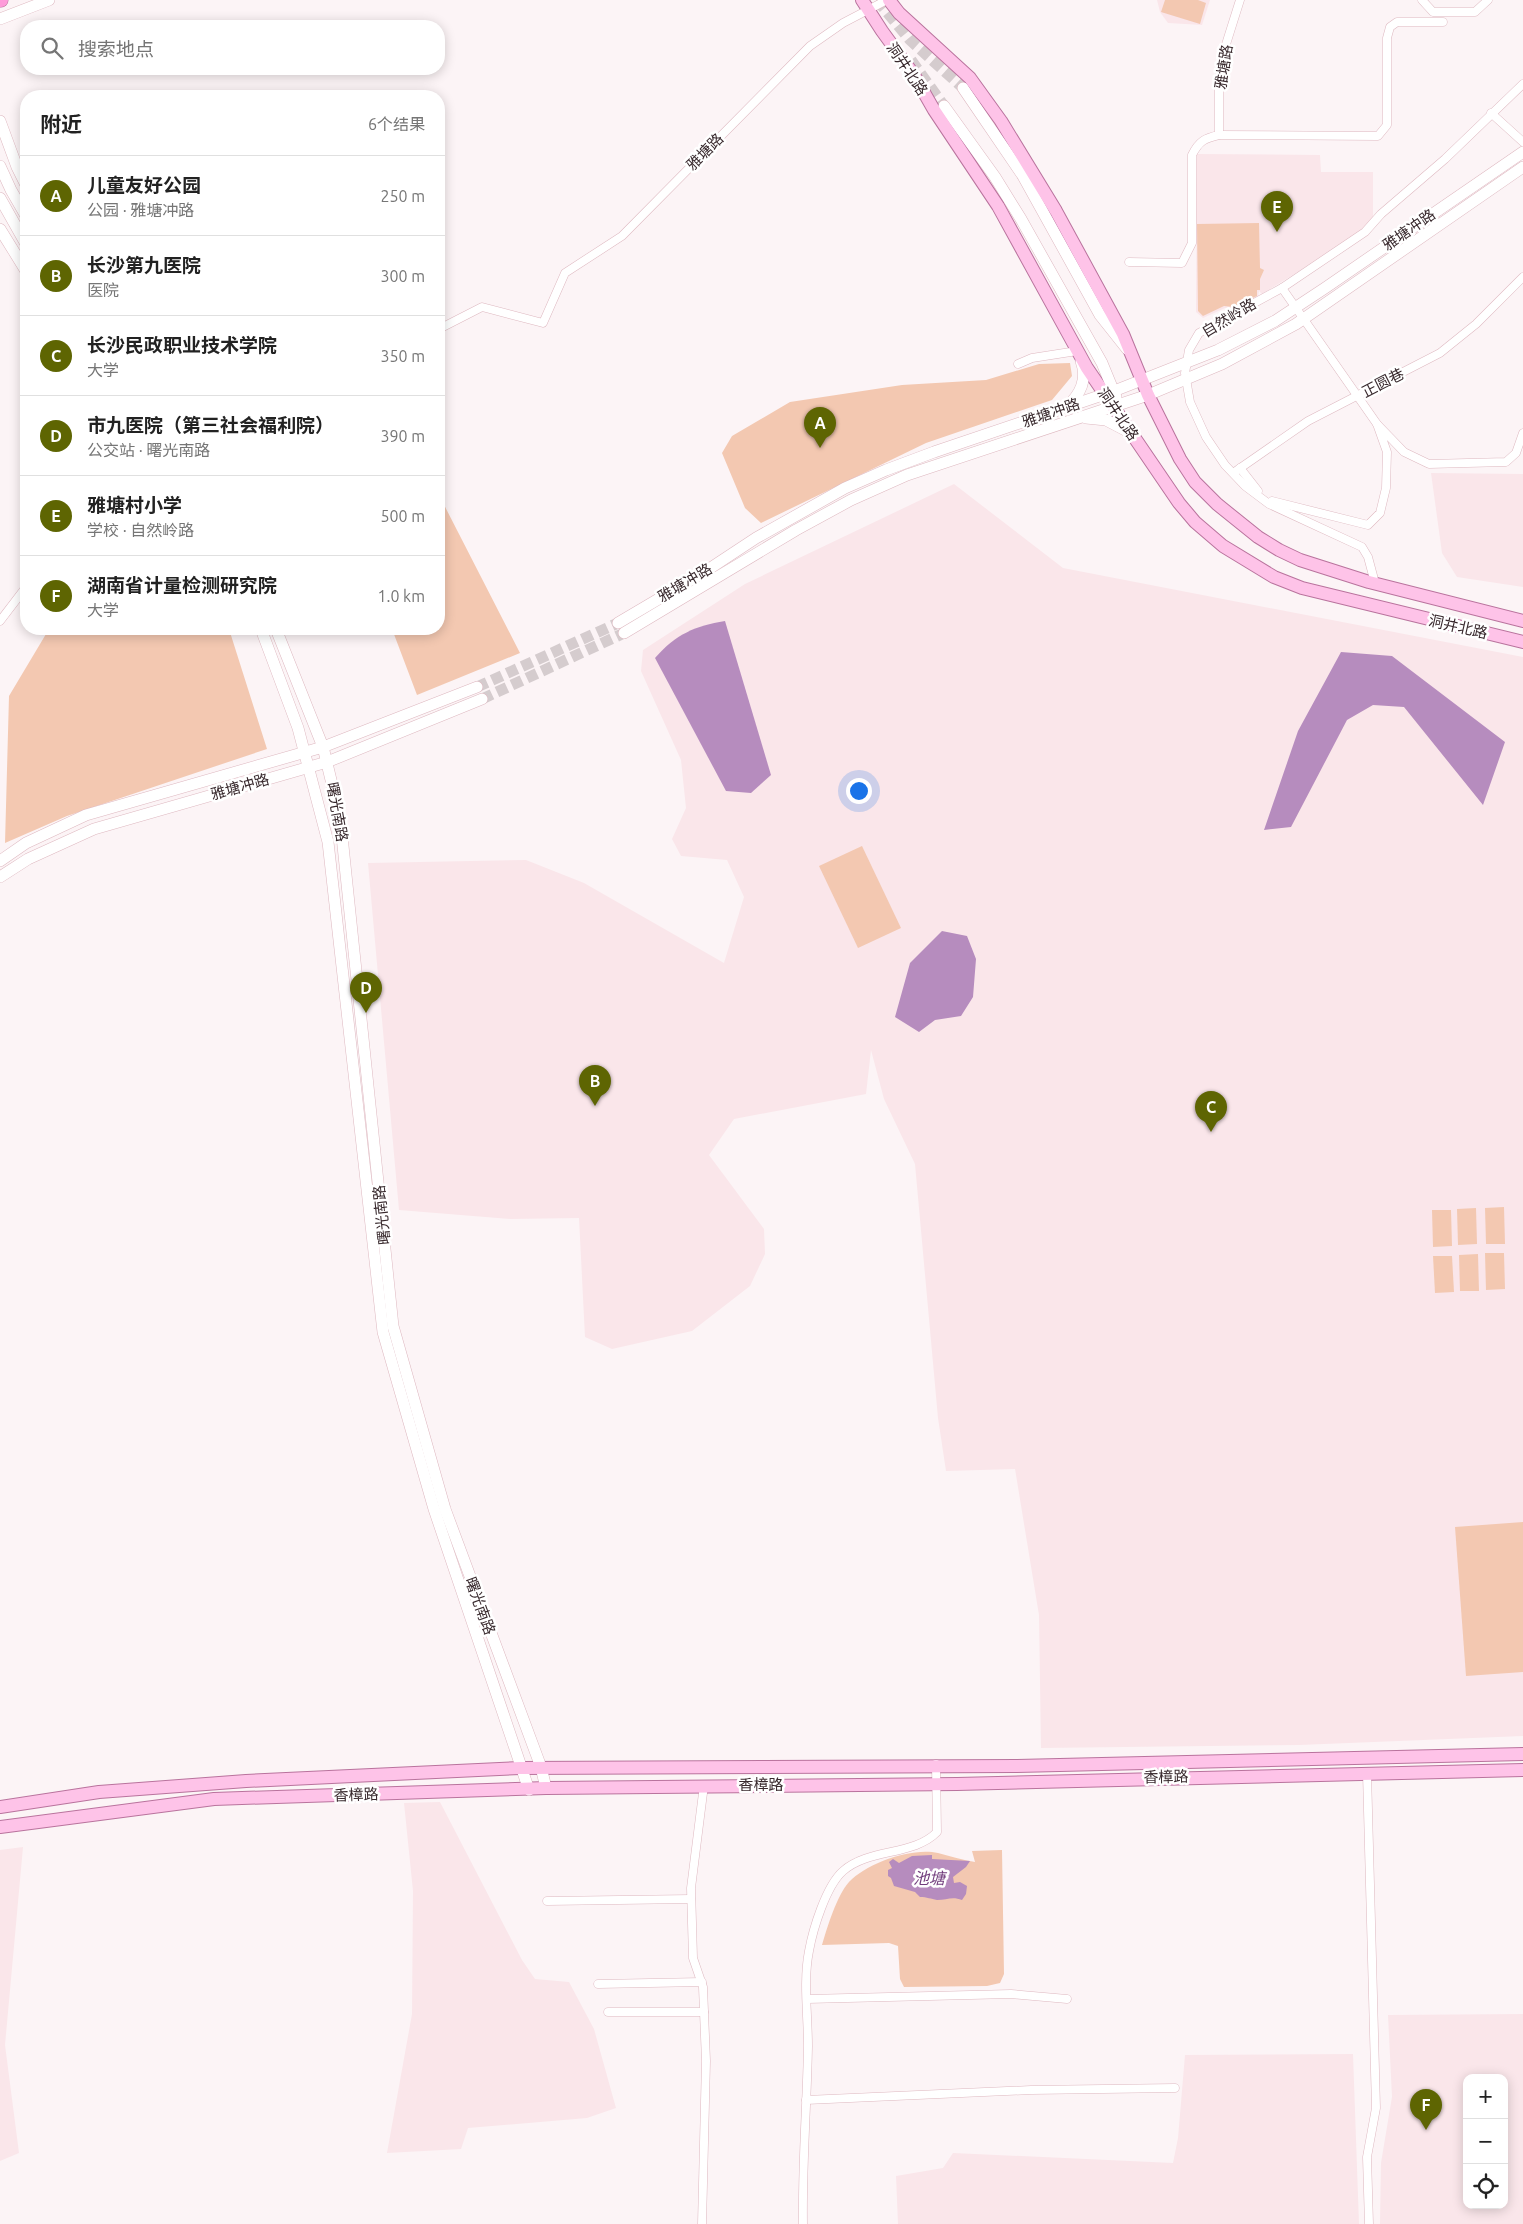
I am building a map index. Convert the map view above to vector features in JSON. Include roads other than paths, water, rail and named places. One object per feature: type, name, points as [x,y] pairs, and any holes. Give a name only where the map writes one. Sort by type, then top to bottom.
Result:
[{"type":"main road","points":[[0,19],[49,0]]},
{"type":"main road","name":"洞井北路","points":[[888,0],[899,13],[970,78],[1001,121],[1056,211],[1123,334],[1148,395],[1180,460],[1195,482],[1217,504],[1240,523],[1279,550],[1333,572],[1523,621]]},
{"type":"main road","name":"洞井北路","points":[[866,5],[914,75],[934,110],[998,206],[1078,353],[1109,392],[1132,434],[1169,490],[1196,522],[1223,546],[1274,577],[1333,597],[1523,642]]},
{"type":"main road","points":[[963,88],[1023,176],[1100,314],[1132,357]]},
{"type":"main road","points":[[944,106],[995,177],[1020,219],[1102,363],[1109,392]]},
{"type":"main road","points":[[0,120],[20,170]]},
{"type":"main road","name":"雅塘冲路","points":[[1523,152],[1296,307],[1218,350],[1142,381],[926,455],[845,488],[756,538],[621,628],[851,500],[907,475],[1116,404],[1148,395],[1222,364],[1304,318],[1523,167]]},
{"type":"main road","points":[[0,166],[20,206]]},
{"type":"main road","points":[[0,198],[20,233]]},
{"type":"main road","points":[[0,229],[20,261]]},
{"type":"main road","points":[[1066,408],[1079,394],[1083,384],[1084,375],[1078,353]]},
{"type":"main road","points":[[1073,419],[1106,420],[1122,426],[1132,434]]},
{"type":"main road","name":"曙光南路","points":[[263,635],[305,752],[328,842],[383,1332],[434,1509],[529,1790]]},
{"type":"main road","name":"曙光南路","points":[[278,635],[323,748],[340,817],[393,1326],[445,1509],[540,1767],[546,1788]]},
{"type":"main road","name":"雅塘冲路","points":[[0,861],[33,839],[86,815],[323,748],[477,687]]},
{"type":"main road","name":"雅塘冲路","points":[[0,877],[28,859],[94,829],[327,762],[482,699]]},
{"type":"main road","name":"香樟路","points":[[0,1807],[99,1792],[216,1783],[540,1767],[936,1764],[1027,1766],[1523,1754]]},
{"type":"main road","name":"香樟路","points":[[0,1827],[214,1799],[546,1788],[937,1784],[1523,1770]]},
{"type":"street","name":"雅塘路","points":[[445,326],[482,307],[543,322],[565,273],[622,236],[810,46],[866,5],[888,0]]},
{"type":"street","name":"雅塘路","points":[[1220,135],[1219,83],[1222,57],[1240,0]]},
{"type":"street","points":[[1422,0],[1433,12],[1475,12],[1488,0]]},
{"type":"street","points":[[1128,262],[1182,263],[1192,243],[1192,155],[1196,145],[1204,139],[1220,135],[1378,136],[1387,126],[1387,38],[1390,27],[1397,22],[1443,22]]},
{"type":"street","name":"自然岭路","points":[[1375,583],[1368,556],[1362,547],[1269,504],[1245,486],[1233,473],[1206,437],[1190,402],[1186,379],[1189,350],[1199,333],[1282,288],[1366,232],[1381,214],[1445,159],[1523,84]]},
{"type":"street","points":[[1491,113],[1523,142]]},
{"type":"street","name":"正圆巷","points":[[1233,473],[1308,421],[1440,353],[1476,324],[1523,277]]},
{"type":"street","points":[[1282,288],[1378,424],[1404,452],[1429,464],[1506,462],[1516,453],[1523,433]]},
{"type":"street","points":[[1018,364],[1032,358],[1078,353]]},
{"type":"street","points":[[1240,468],[1254,489],[1272,502],[1368,525],[1380,513],[1386,488],[1387,452],[1378,424]]},
{"type":"street","points":[[0,621],[20,595]]},
{"type":"street","points":[[803,2224],[808,1952],[822,1907],[831,1888],[843,1872],[856,1863],[920,1844],[937,1832],[936,1764]]},
{"type":"street","points":[[1367,1773],[1376,2108],[1367,2157],[1369,2224]]},
{"type":"street","points":[[702,2224],[706,2061],[702,1982],[693,1958],[691,1888],[704,1785]]},
{"type":"street","points":[[547,1901],[691,1899]]},
{"type":"street","points":[[598,1984],[702,1982]]},
{"type":"street","points":[[807,1999],[1010,1994],[1067,1999]]},
{"type":"street","points":[[608,2012],[704,2012]]},
{"type":"street","points":[[806,2100],[1021,2090],[1175,2088]]},
{"type":"water","points":[[725,621],[771,775],[751,793],[726,791],[655,658],[678,637],[687,632]]},
{"type":"water","points":[[1341,652],[1392,656],[1505,742],[1483,805],[1404,707],[1373,705],[1347,720],[1291,827],[1264,830],[1298,731]]},
{"type":"water","points":[[942,931],[967,936],[976,959],[973,997],[961,1016],[935,1020],[919,1032],[895,1017],[910,963]]},
{"type":"water","name":"池塘","points":[[932,1855],[932,1859],[970,1861],[966,1867],[953,1877],[954,1883],[960,1882],[967,1886],[966,1894],[962,1900],[952,1898],[937,1900],[920,1897],[915,1892],[894,1886],[891,1878],[888,1876],[888,1870],[892,1868],[889,1862],[893,1859],[899,1863],[912,1856]]},
{"type":"tunnel","points":[[877,0],[910,40],[963,88]]},
{"type":"tunnel","points":[[911,60],[944,106]]},
{"type":"tunnel","points":[[477,687],[618,623]]},
{"type":"tunnel","points":[[482,699],[624,633]]},
{"type":"place","name":"雅塘村小学","points":[[1277,232]]},
{"type":"place","name":"儿童友好公园","points":[[820,448]]},
{"type":"place","name":"市九医院（第三社会福利院）","points":[[366,1013]]},
{"type":"place","name":"长沙第九医院","points":[[595,1106]]},
{"type":"place","name":"长沙民政职业技术学院","points":[[1211,1132]]},
{"type":"place","name":"湖南省计量检测研究院","points":[[1426,2130]]}]
